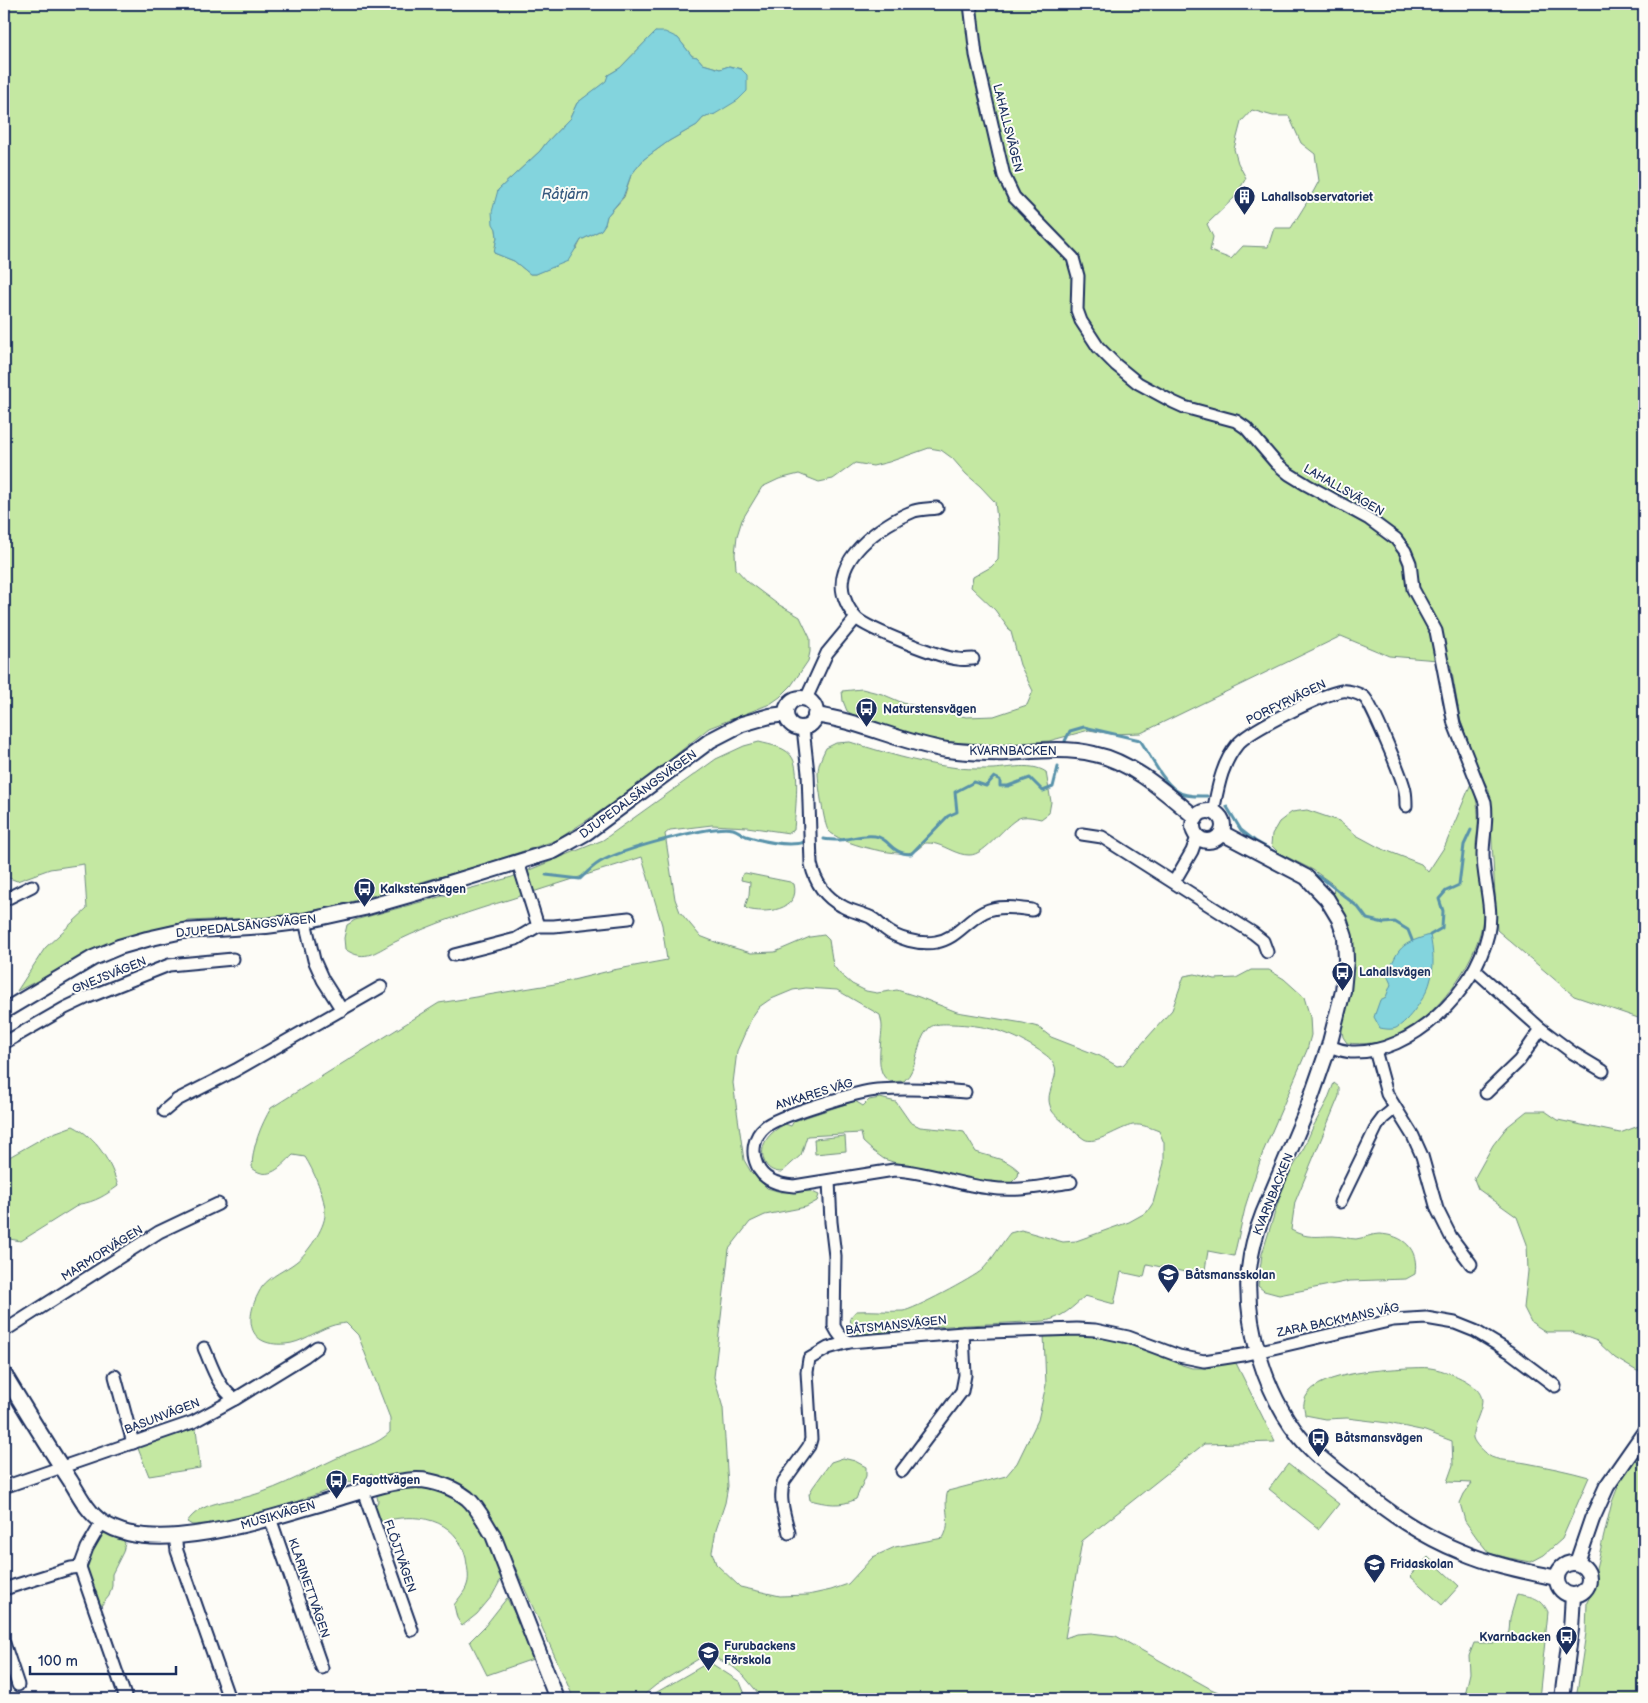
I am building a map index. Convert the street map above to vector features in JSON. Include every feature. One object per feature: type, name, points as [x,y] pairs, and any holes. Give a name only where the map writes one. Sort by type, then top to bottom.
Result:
[{"type":"street","name":"LAHALLSVÄGEN","points":[[970,4],[976,55],[1004,176],[1014,197],[1073,258],[1078,276],[1077,310],[1081,322],[1098,347],[1138,383],[1173,402],[1236,421],[1246,428],[1276,464],[1289,474],[1369,519],[1396,539],[1406,551],[1413,589],[1436,631],[1454,724],[1485,802],[1483,855],[1490,922],[1484,946],[1475,970],[1467,982],[1440,1013],[1418,1032],[1375,1050],[1349,1052],[1329,1046]]},
{"type":"street","points":[[937,508],[916,511],[884,526],[874,533],[854,554],[847,566],[843,582],[844,599],[856,618],[899,640],[957,659],[973,658]]},
{"type":"street","points":[[806,699],[827,653],[856,618]]},
{"type":"street","name":"PORFYRVÄGEN","points":[[1213,812],[1222,770],[1229,756],[1245,737],[1259,728],[1313,702],[1344,690],[1365,698],[1373,710],[1405,790],[1406,806]]},
{"type":"street","points":[[798,699],[806,699],[813,705],[815,714],[812,723],[803,728],[792,725],[787,719],[786,709],[791,702],[798,699]]},
{"type":"street","name":"DJUPEDALSÄNGSVÄGEN","points":[[4,1011],[93,958],[119,947],[183,931],[266,926],[305,921],[364,908],[554,850],[586,833],[711,740],[732,728],[762,718],[786,714]]},
{"type":"street","name":"KVARNBACKEN","points":[[815,714],[946,750],[976,753],[1078,751],[1096,754],[1116,761],[1137,772],[1196,818]]},
{"type":"street","points":[[803,728],[808,773],[814,877],[831,898],[842,906],[872,918],[893,934],[925,943],[944,940],[954,935],[985,912],[1003,908],[1032,910]]},
{"type":"street","points":[[1205,812],[1213,812],[1221,820],[1223,825],[1222,833],[1210,841],[1203,840],[1197,836],[1193,827],[1196,818],[1205,812]]},
{"type":"street","name":"KVARNBACKEN","points":[[1222,833],[1306,878],[1327,899],[1339,919],[1344,937],[1346,960],[1342,991],[1329,1046],[1306,1112],[1256,1231],[1249,1268],[1248,1286],[1258,1352],[1266,1380],[1288,1422],[1319,1458],[1367,1496],[1410,1526],[1462,1552],[1514,1569],[1557,1578]]},
{"type":"street","points":[[1082,834],[1102,837],[1174,882],[1253,933],[1263,941],[1267,952]]},
{"type":"street","points":[[1174,882],[1192,851],[1197,836]]},
{"type":"street","points":[[518,862],[538,926]]},
{"type":"street","points":[[4,900],[32,886]]},
{"type":"street","points":[[454,955],[516,939],[538,926],[630,918]]},
{"type":"street","points":[[305,921],[314,960],[342,1010]]},
{"type":"street","name":"GNEJSVÄGEN","points":[[4,1043],[86,998],[168,965],[233,958]]},
{"type":"street","points":[[1475,970],[1541,1029],[1573,1053],[1603,1071]]},
{"type":"street","points":[[164,1111],[177,1100],[236,1070],[382,986]]},
{"type":"street","points":[[1486,1093],[1519,1061],[1541,1029]]},
{"type":"street","points":[[1375,1050],[1387,1094],[1413,1136],[1422,1156],[1437,1209],[1451,1237],[1471,1264]]},
{"type":"street","name":"ANKARES VÄG","points":[[965,1092],[923,1088],[875,1090],[782,1118],[766,1126],[760,1133],[754,1146],[754,1157],[761,1173],[768,1180],[779,1185],[794,1186],[894,1170],[909,1170],[990,1188],[1018,1189],[1071,1182]]},
{"type":"street","points":[[1340,1202],[1377,1126],[1395,1108]]},
{"type":"street","points":[[829,1181],[835,1256],[834,1326],[837,1333],[849,1342]]},
{"type":"street","name":"MARMORVÄGEN","points":[[4,1331],[159,1232],[218,1204]]},
{"type":"street","name":"ZARA BACKMANS VÄG","points":[[1258,1352],[1394,1320],[1410,1318],[1442,1320],[1462,1325],[1492,1340],[1555,1386]]},
{"type":"street","name":"BÅTSMANSVÄGEN","points":[[789,1533],[784,1513],[782,1486],[809,1446],[811,1439],[807,1382],[809,1359],[828,1348],[849,1342],[963,1333],[1095,1330],[1128,1337],[1164,1352],[1194,1360],[1215,1360],[1258,1352]]},
{"type":"street","name":"BÅTSMANSVÄGEN","points":[[902,1471],[962,1391],[965,1375],[963,1333]]},
{"type":"street","name":"BASUNVÄGEN","points":[[4,1487],[193,1422],[235,1399],[317,1347]]},
{"type":"street","points":[[204,1348],[226,1394],[235,1399]]},
{"type":"street","name":"MUSIKVÄGEN","points":[[4,1374],[61,1467],[92,1513],[102,1522],[118,1530],[148,1537],[200,1534],[234,1528],[363,1491],[400,1482],[419,1480],[437,1483],[467,1498],[478,1510],[493,1535],[557,1699]]},
{"type":"street","points":[[115,1376],[133,1443]]},
{"type":"street","points":[[1577,1563],[1606,1486],[1644,1433]]},
{"type":"street","name":"FLÖJTVÄGEN","points":[[363,1491],[412,1630]]},
{"type":"street","name":"KLARINETTVÄGEN","points":[[270,1518],[322,1668]]},
{"type":"street","points":[[102,1522],[87,1548],[80,1567],[126,1699]]},
{"type":"street","points":[[175,1536],[177,1551],[229,1699]]},
{"type":"street","points":[[1577,1563],[1585,1568],[1589,1580],[1588,1586],[1584,1590],[1573,1595],[1560,1589],[1557,1578],[1563,1566],[1577,1563]]},
{"type":"street","points":[[4,1590],[71,1568],[80,1567]]},
{"type":"street","points":[[1562,1699],[1571,1629],[1573,1595]]},
{"type":"street","points":[[4,1643],[18,1685]]},
{"type":"green space","points":[[4,4],[1644,4],[1644,1020],[1574,996],[1497,930],[1489,790],[1478,770],[1460,719],[1450,661],[1389,656],[1341,636],[1141,733],[1112,734],[1089,730],[1049,741],[996,745],[949,742],[917,737],[861,720],[847,711],[842,691],[862,689],[882,694],[903,703],[966,717],[994,716],[1027,705],[1033,691],[1020,665],[1011,632],[995,610],[971,587],[973,577],[991,567],[998,560],[999,537],[995,502],[952,458],[941,450],[929,448],[873,466],[855,463],[833,479],[819,482],[799,474],[779,479],[762,487],[742,520],[737,536],[736,569],[748,582],[776,603],[800,617],[810,638],[808,661],[791,686],[780,697],[770,704],[709,728],[634,789],[557,840],[478,866],[336,906],[278,917],[188,921],[125,937],[17,991],[45,948],[87,909],[84,864],[50,869],[17,881],[4,876]],"holes":[[[655,32],[678,38],[692,56],[697,57],[703,64],[720,69],[729,66],[741,69],[715,114],[703,118],[697,125],[669,141],[644,159],[631,175],[624,197],[607,216],[601,230],[581,240],[577,248],[556,265],[536,274],[530,274],[514,261],[494,253],[497,237],[498,190],[540,151],[570,118],[577,103],[607,81],[608,75],[620,68]],[[1252,110],[1273,116],[1289,116],[1301,143],[1315,154],[1319,181],[1291,228],[1274,228],[1268,247],[1243,246],[1231,259],[1210,251],[1213,237],[1207,224],[1235,197],[1246,178],[1238,163],[1234,149],[1241,122]]]},
{"type":"green space","points":[[759,742],[783,749],[793,759],[797,783],[794,830],[789,833],[747,827],[712,825],[670,830],[665,834],[675,899],[680,912],[700,936],[751,953],[775,952],[810,937],[824,935],[829,940],[833,965],[839,973],[852,984],[866,991],[877,993],[897,990],[957,1012],[1038,1027],[1051,1037],[1100,1056],[1117,1066],[1123,1065],[1172,1010],[1184,976],[1195,974],[1214,979],[1236,978],[1251,970],[1269,970],[1284,979],[1304,997],[1310,1017],[1311,1035],[1307,1050],[1263,1152],[1246,1204],[1234,1256],[1208,1251],[1204,1276],[1147,1264],[1144,1277],[1121,1272],[1114,1304],[1085,1296],[1067,1311],[1051,1320],[930,1327],[882,1334],[856,1335],[852,1329],[850,1318],[856,1311],[903,1311],[930,1300],[982,1270],[1010,1233],[1021,1230],[1063,1242],[1076,1241],[1129,1222],[1147,1212],[1153,1203],[1164,1163],[1164,1143],[1159,1131],[1146,1126],[1136,1125],[1128,1126],[1094,1140],[1084,1139],[1052,1111],[1049,1096],[1056,1072],[1054,1064],[1037,1049],[1006,1033],[975,1026],[934,1025],[924,1034],[913,1069],[909,1075],[904,1081],[891,1081],[884,1076],[881,1070],[882,1022],[880,1015],[837,990],[806,988],[793,990],[769,1000],[759,1007],[752,1017],[737,1051],[733,1083],[744,1160],[751,1172],[767,1188],[781,1192],[810,1191],[819,1195],[817,1201],[806,1207],[765,1215],[750,1222],[729,1249],[714,1377],[723,1408],[728,1486],[712,1552],[716,1564],[740,1587],[780,1596],[808,1595],[848,1584],[873,1557],[895,1547],[943,1538],[947,1526],[946,1497],[948,1491],[1006,1476],[1017,1463],[1038,1420],[1046,1385],[1044,1335],[1088,1335],[1117,1338],[1168,1356],[1182,1365],[1192,1368],[1206,1368],[1234,1359],[1275,1442],[1204,1444],[1082,1541],[1065,1638],[1076,1634],[1091,1633],[1116,1636],[1211,1689],[1235,1699],[761,1699],[744,1676],[732,1666],[716,1658],[700,1658],[656,1685],[639,1699],[574,1699],[515,1567],[500,1581],[492,1596],[477,1614],[462,1626],[457,1618],[454,1605],[465,1590],[468,1579],[466,1558],[461,1544],[444,1526],[432,1521],[420,1518],[407,1518],[380,1522],[373,1512],[378,1501],[372,1474],[261,1513],[215,1523],[192,1525],[187,1522],[193,1515],[208,1506],[274,1488],[346,1454],[375,1443],[390,1432],[390,1418],[358,1335],[346,1323],[333,1325],[303,1339],[285,1344],[272,1344],[262,1340],[255,1334],[252,1327],[253,1308],[256,1297],[262,1287],[305,1253],[319,1233],[325,1214],[318,1184],[305,1157],[293,1155],[279,1168],[269,1173],[258,1172],[252,1168],[258,1136],[271,1108],[439,1003],[561,983],[613,970],[667,960],[662,925],[642,857],[453,918],[371,954],[359,955],[345,949],[344,938],[347,925],[355,920],[512,877],[603,840],[716,759],[744,746]]},
{"type":"green space","points":[[850,742],[913,760],[955,768],[993,769],[1025,766],[1040,769],[1046,772],[1051,802],[1049,813],[1041,819],[1022,817],[1016,820],[976,854],[960,854],[932,843],[925,843],[917,850],[904,853],[881,851],[855,844],[834,835],[828,830],[823,812],[818,773],[819,763],[826,748],[836,743]]},
{"type":"green space","points":[[1472,781],[1478,809],[1476,845],[1483,896],[1483,915],[1478,941],[1471,957],[1452,988],[1440,1003],[1414,1027],[1400,1036],[1382,1042],[1367,1044],[1347,1043],[1343,1037],[1341,1026],[1347,1006],[1354,957],[1349,930],[1333,897],[1334,885],[1313,870],[1279,853],[1271,845],[1272,834],[1279,822],[1292,812],[1307,810],[1339,821],[1356,835],[1380,848],[1421,864],[1428,872],[1445,846]]},
{"type":"green space","points":[[745,873],[794,884],[795,893],[792,900],[787,905],[771,910],[747,909],[745,907],[749,895],[750,882],[741,880],[742,875]]},
{"type":"green space","points":[[1334,1083],[1339,1087],[1339,1096],[1295,1202],[1291,1230],[1302,1235],[1336,1236],[1356,1239],[1379,1234],[1396,1237],[1408,1245],[1412,1251],[1415,1257],[1415,1274],[1406,1279],[1350,1281],[1279,1295],[1264,1291],[1258,1286],[1262,1254],[1284,1183],[1302,1152]]},
{"type":"green space","points":[[880,1098],[896,1102],[910,1122],[920,1127],[964,1132],[976,1152],[1009,1163],[1019,1171],[1018,1176],[1009,1185],[985,1184],[899,1164],[884,1159],[873,1151],[863,1142],[861,1133],[807,1136],[801,1155],[782,1172],[772,1170],[765,1163],[763,1150],[766,1140],[774,1131],[785,1124],[791,1126],[794,1121],[855,1101],[863,1106],[869,1100]]},
{"type":"green space","points":[[1527,1111],[1545,1111],[1558,1120],[1620,1133],[1644,1124],[1644,1371],[1637,1371],[1615,1358],[1597,1341],[1572,1332],[1546,1332],[1531,1322],[1524,1308],[1528,1271],[1527,1244],[1517,1217],[1478,1189],[1474,1179],[1493,1145],[1507,1127]]},
{"type":"green space","points":[[73,1126],[96,1143],[107,1159],[118,1186],[100,1198],[80,1204],[21,1241],[4,1238],[4,1160],[48,1135]]},
{"type":"green space","points":[[845,1136],[846,1151],[815,1154],[814,1139]]},
{"type":"green space","points":[[1407,1368],[1427,1368],[1444,1371],[1462,1378],[1476,1389],[1482,1401],[1473,1438],[1479,1448],[1491,1457],[1589,1477],[1562,1539],[1544,1555],[1531,1562],[1489,1553],[1465,1521],[1460,1503],[1472,1483],[1447,1482],[1453,1465],[1452,1441],[1425,1431],[1388,1423],[1347,1418],[1326,1419],[1305,1415],[1304,1403],[1309,1393],[1318,1385],[1348,1375]]},
{"type":"green space","points":[[196,1427],[200,1468],[149,1476],[137,1446]]},
{"type":"green space","points":[[1644,1442],[1644,1699],[1576,1699],[1586,1633],[1587,1602],[1597,1584],[1596,1568],[1612,1502],[1626,1466]]},
{"type":"green space","points":[[843,1458],[855,1461],[866,1467],[866,1476],[856,1499],[839,1504],[828,1504],[810,1500],[809,1494],[831,1462]]},
{"type":"green space","points":[[1288,1464],[1339,1504],[1319,1529],[1269,1489]]},
{"type":"green space","points":[[106,1530],[120,1536],[125,1543],[123,1552],[112,1574],[112,1586],[109,1596],[100,1607],[84,1565],[102,1533]]},
{"type":"green space","points":[[1428,1557],[1459,1586],[1442,1605],[1410,1576]]},
{"type":"green space","points":[[1517,1594],[1532,1597],[1539,1601],[1548,1612],[1539,1699],[1464,1699],[1470,1673],[1469,1656],[1474,1643],[1495,1643],[1505,1640],[1509,1631],[1510,1618]]},
{"type":"green space","points":[[507,1598],[536,1658],[487,1675],[470,1641],[485,1626]]},
{"type":"green space","name":"Furubackens Förskola","points":[[709,1662],[740,1682],[747,1699],[645,1699]]},
{"type":"water","name":"Råtjärn","points":[[655,32],[665,32],[678,38],[692,56],[697,57],[703,64],[720,69],[729,66],[741,69],[747,75],[747,91],[738,100],[715,114],[703,118],[697,125],[669,141],[644,159],[631,175],[623,197],[607,216],[601,230],[581,240],[568,261],[536,274],[530,274],[514,261],[494,253],[497,237],[492,212],[498,190],[540,151],[570,118],[577,103],[606,81],[608,75],[620,68]]},
{"type":"water","points":[[1430,935],[1433,970],[1425,994],[1401,1025],[1392,1029],[1380,1028],[1374,1017],[1380,1000],[1386,997],[1391,984],[1387,975],[1398,952],[1406,944]]},
{"type":"waterway","points":[[1065,741],[1070,731],[1084,727],[1140,740],[1161,774],[1172,787],[1183,794],[1207,796]]},
{"type":"waterway","points":[[824,839],[840,840],[875,836],[880,837],[894,849],[911,854],[948,816],[957,812],[955,792],[974,782],[986,786],[994,777],[1000,780],[1000,786],[1008,786],[1030,778],[1043,791],[1053,787],[1058,767]]},
{"type":"waterway","points":[[1227,807],[1241,830],[1255,841],[1323,879],[1358,907],[1367,919],[1384,923],[1395,922],[1408,930],[1412,940]]},
{"type":"waterway","points":[[546,875],[580,879],[600,862],[611,857],[666,839],[706,830],[733,829],[746,836],[776,843],[806,842]]},
{"type":"waterway","points":[[1430,935],[1442,928],[1443,911],[1439,899],[1446,891],[1459,885],[1464,845],[1471,830]]},
{"type":"place","name":"Lahallsobservatoriet","points":[[1245,216]]},
{"type":"place","name":"Naturstensvägen","points":[[867,728]]},
{"type":"place","name":"Kalkstensvägen","points":[[364,908]]},
{"type":"place","name":"Lahallsvägen","points":[[1343,991]]},
{"type":"place","name":"Båtsmansskolan","points":[[1169,1294]]},
{"type":"place","name":"Båtsmansvägen","points":[[1319,1457]]},
{"type":"place","name":"Fagottvägen","points":[[336,1499]]},
{"type":"place","name":"Fridaskolan","points":[[1374,1583]]},
{"type":"place","name":"Kvarnbacken","points":[[1567,1656]]},
{"type":"place","name":"Furubackens Förskola","points":[[708,1672]]}]
